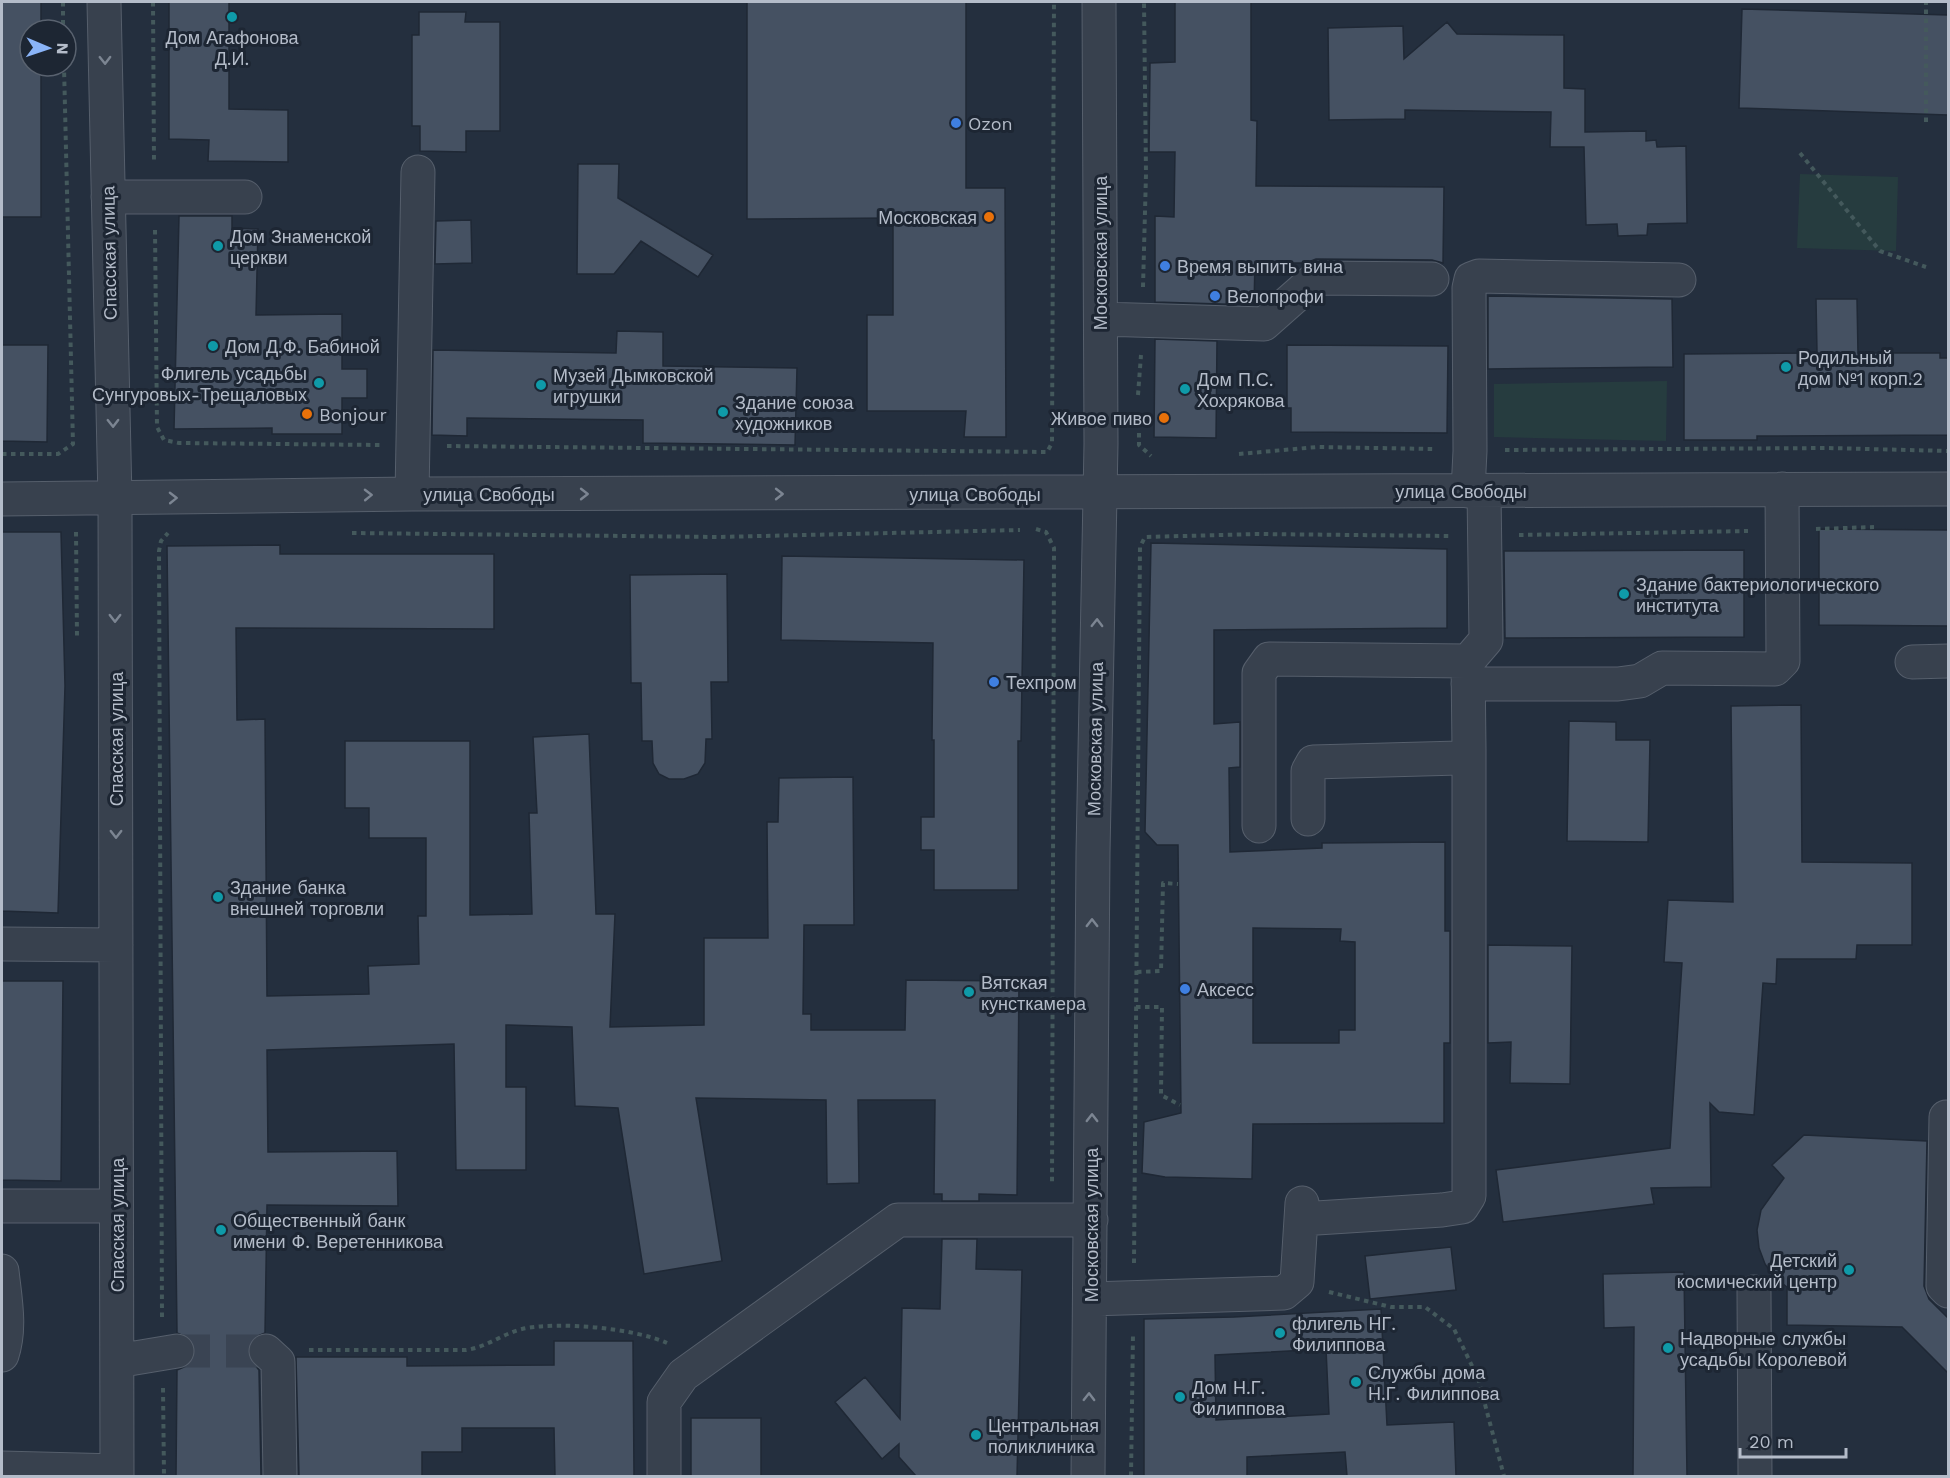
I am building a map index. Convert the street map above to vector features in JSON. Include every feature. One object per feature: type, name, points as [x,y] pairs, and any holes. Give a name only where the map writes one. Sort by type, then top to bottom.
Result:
[{"type":"street","name":"Спасская улица","points":[[104,2],[115,499],[117,1474]]},
{"type":"street","name":"Московская улица","points":[[1088,1476],[1093,865],[1100,493],[1100,2]]},
{"type":"street","points":[[412,494],[418,172]]},
{"type":"street","points":[[108,197],[245,197]]},
{"type":"street","points":[[1090,1299],[1284,1293],[1297,1282],[1301,1211],[1442,1210],[1462,1207],[1469,1196],[1468,672],[1486,640],[1485,536],[1470,451],[1469,288],[1471,279],[1479,276],[1679,280]]},
{"type":"street","points":[[1101,319],[1264,324],[1316,278],[1432,279]]},
{"type":"street","points":[[1259,826],[1259,673],[1269,659],[1618,684],[1640,681],[1662,668],[1775,669],[1783,661],[1782,489]]},
{"type":"street","name":"улица Свободы","points":[[2,499],[412,494],[1948,489]]},
{"type":"street","points":[[1912,662],[1948,661]]},
{"type":"street","points":[[1308,819],[1308,771],[1313,762],[1460,758],[1469,749]]},
{"type":"street","points":[[2,944],[116,945]]},
{"type":"street","points":[[1946,1117],[1943,1286],[1948,1291]]},
{"type":"street","points":[[2,1206],[116,1206]]},
{"type":"street","points":[[664,1476],[664,1402],[683,1375],[898,1220],[1091,1220]]},
{"type":"street","points":[[2,1271],[6,1305],[6,1342],[2,1355]]},
{"type":"street","points":[[1754,1292],[1755,1476]]},
{"type":"street","points":[[117,1361],[170,1352]]},
{"type":"street","points":[[269,1353],[278,1362],[280,1476]]},
{"type":"street","points":[[2,1468],[117,1474]]},
{"type":"path","points":[[63,2],[63,18]]},
{"type":"path","points":[[1029,452],[1047,452],[1052,443],[1054,2]]},
{"type":"path","points":[[1142,319],[1146,174],[1143,2]]},
{"type":"path","points":[[1926,2],[1926,122]]},
{"type":"path","points":[[2,454],[58,454],[73,444],[64,78]]},
{"type":"path","points":[[1800,153],[1880,251],[1926,267]]},
{"type":"path","points":[[1131,1476],[1140,547],[1145,537],[1259,534],[1485,536],[1881,527]]},
{"type":"path","points":[[341,532],[718,537],[1039,529],[1046,532],[1054,548],[1052,1221]]},
{"type":"path","points":[[164,1476],[170,1352],[159,551],[160,541],[167,533],[175,532]]},
{"type":"path","points":[[1137,972],[1161,971],[1162,883],[1178,884]]},
{"type":"path","points":[[1136,1007],[1162,1007],[1161,1095],[1180,1105]]},
{"type":"path","points":[[1297,1282],[1344,1297],[1391,1307],[1425,1306],[1454,1329],[1478,1378],[1504,1476]]},
{"type":"path","points":[[269,1353],[312,1350],[466,1350],[478,1348],[512,1332],[530,1328],[594,1328],[649,1335],[705,1360]]},
{"type":"green space","points":[[1800,174],[1898,177],[1896,251],[1797,248]]},
{"type":"green space","points":[[1667,381],[1666,441],[1494,437],[1494,384]]},
{"type":"building","points":[[2,2],[41,2],[41,18],[18,18],[18,78],[41,78],[41,217],[2,217]]},
{"type":"building","points":[[169,2],[229,2],[229,109],[288,110],[288,162],[208,161],[209,140],[169,139]]},
{"type":"building","points":[[747,2],[966,2],[966,188],[1005,188],[1006,437],[964,437],[966,411],[867,411],[867,315],[893,315],[893,218],[747,219]]},
{"type":"building","points":[[1175,2],[1251,2],[1251,120],[1257,121],[1256,186],[1444,187],[1443,263],[1432,260],[1316,259],[1306,263],[1255,263],[1254,305],[1155,302],[1155,216],[1174,217],[1175,152],[1149,152],[1150,63],[1175,62]]},
{"type":"building","points":[[1742,9],[1948,15],[1948,115],[1739,108]]},
{"type":"building","points":[[419,12],[466,12],[465,22],[500,22],[500,131],[466,131],[466,152],[420,151],[420,126],[412,126],[412,35],[419,35]]},
{"type":"building","points":[[1447,22],[1457,34],[1564,35],[1564,88],[1585,89],[1585,132],[1646,131],[1646,141],[1656,140],[1657,147],[1686,146],[1687,223],[1648,224],[1647,235],[1618,236],[1617,224],[1586,225],[1584,147],[1550,147],[1551,112],[1405,110],[1405,119],[1329,120],[1328,28],[1403,26],[1404,59]]},
{"type":"building","points":[[578,164],[619,164],[618,198],[713,255],[698,277],[641,241],[614,274],[577,274]]},
{"type":"building","points":[[179,216],[232,216],[232,228],[258,229],[256,315],[342,314],[342,369],[367,369],[367,398],[342,398],[342,434],[272,434],[272,428],[174,429]]},
{"type":"building","points":[[471,220],[472,263],[435,264],[436,221]]},
{"type":"building","points":[[1488,296],[1672,299],[1673,367],[1488,369]]},
{"type":"building","name":"Родильный дом №1 корп.2","points":[[1816,299],[1857,299],[1858,353],[1940,353],[1940,358],[1948,358],[1948,435],[1757,436],[1757,440],[1684,440],[1684,354],[1817,353]]},
{"type":"building","points":[[617,331],[663,332],[663,366],[797,368],[795,445],[643,443],[643,420],[467,418],[467,436],[432,435],[433,350],[616,353]]},
{"type":"building","name":"Дом П.С. Хохрякова","points":[[1155,339],[1217,341],[1216,438],[1154,437]]},
{"type":"building","points":[[2,345],[48,345],[47,442],[2,441]]},
{"type":"building","points":[[1287,345],[1448,346],[1447,433],[1291,432],[1291,408],[1287,408]]},
{"type":"building","points":[[1819,529],[1948,530],[1948,626],[1819,625]]},
{"type":"building","points":[[2,532],[61,532],[65,686],[58,913],[2,911]]},
{"type":"building","points":[[1151,543],[1447,549],[1447,628],[1214,630],[1214,724],[1240,722],[1240,767],[1229,768],[1230,852],[1322,848],[1322,843],[1445,842],[1445,931],[1450,931],[1450,1043],[1444,1043],[1444,1123],[1253,1124],[1252,1179],[1165,1177],[1142,1173],[1144,1122],[1181,1113],[1178,845],[1157,845],[1145,832]],"holes":[[[1253,928],[1341,929],[1340,941],[1355,942],[1355,1030],[1339,1030],[1339,1043],[1253,1043]]]},
{"type":"building","points":[[280,545],[280,554],[494,554],[494,629],[236,628],[237,720],[265,719],[267,996],[369,994],[368,966],[419,964],[418,916],[426,916],[426,838],[369,838],[369,808],[345,808],[345,741],[470,741],[470,915],[532,914],[529,813],[537,813],[533,737],[589,734],[596,914],[615,914],[610,1027],[704,1025],[704,938],[768,938],[767,822],[778,822],[779,778],[853,777],[854,925],[804,925],[803,1014],[811,1014],[811,1030],[905,1030],[906,980],[1019,981],[1017,1195],[979,1194],[979,1201],[942,1201],[942,1194],[934,1194],[935,1100],[858,1100],[859,1183],[827,1184],[826,1100],[696,1098],[722,1261],[644,1274],[618,1108],[575,1106],[572,1027],[506,1025],[506,1087],[526,1087],[526,1170],[456,1170],[454,1044],[267,1050],[268,1152],[397,1151],[398,1206],[267,1205],[265,1333],[253,1338],[248,1348],[248,1357],[259,1370],[261,1476],[176,1476],[177,1370],[189,1365],[194,1358],[196,1348],[191,1339],[177,1333],[167,546]]},
{"type":"building","name":"Здание бактериологического института","points":[[1744,550],[1744,637],[1505,638],[1504,551]]},
{"type":"building","points":[[782,556],[1024,560],[1021,741],[1018,741],[1018,890],[934,890],[934,850],[921,850],[921,817],[934,817],[933,643],[781,640]]},
{"type":"building","points":[[727,574],[728,682],[711,682],[712,739],[706,739],[705,763],[698,774],[684,779],[669,779],[659,774],[653,763],[652,741],[642,741],[641,683],[631,683],[630,575]]},
{"type":"building","points":[[1801,705],[1802,862],[1912,863],[1912,945],[1857,945],[1856,959],[1777,959],[1776,984],[1763,983],[1754,1115],[1719,1112],[1710,1103],[1711,1187],[1651,1188],[1654,1204],[1503,1222],[1496,1170],[1670,1148],[1682,963],[1664,962],[1668,900],[1733,902],[1731,706]]},
{"type":"building","points":[[1569,721],[1616,722],[1616,740],[1650,740],[1648,842],[1567,841]]},
{"type":"building","points":[[1488,945],[1572,946],[1570,1084],[1510,1083],[1511,1042],[1488,1043]]},
{"type":"building","points":[[2,981],[63,981],[61,1181],[2,1180]]},
{"type":"building","name":"Детский космический центр","points":[[1804,1135],[1927,1141],[1924,1286],[1929,1299],[1948,1318],[1948,1373],[1902,1327],[1787,1325],[1787,1287],[1774,1277],[1765,1264],[1759,1248],[1757,1230],[1761,1210],[1784,1178],[1772,1165]]},
{"type":"building","points":[[942,1239],[977,1239],[976,1269],[1022,1270],[1017,1476],[916,1476],[899,1457],[899,1444],[882,1459],[835,1402],[865,1377],[900,1419],[902,1308],[940,1309]]},
{"type":"building","points":[[1451,1247],[1456,1290],[1370,1299],[1365,1256]]},
{"type":"building","name":"Надворные службы усадьбы Королевой","points":[[1684,1272],[1687,1476],[1633,1476],[1634,1327],[1604,1328],[1603,1274]]},
{"type":"building","points":[[1381,1309],[1387,1425],[1454,1422],[1456,1476],[1347,1476],[1345,1452],[1247,1457],[1247,1476],[1144,1476],[1144,1319]],"holes":[[[1326,1349],[1329,1414],[1216,1420],[1215,1355]]]},
{"type":"building","points":[[554,1341],[633,1341],[634,1476],[555,1476],[554,1428],[462,1428],[462,1452],[422,1452],[422,1476],[299,1476],[296,1357],[407,1357],[407,1366],[554,1365]]},
{"type":"building","points":[[691,1418],[761,1418],[761,1476],[691,1476]]},
{"type":"tunnel","points":[[177,1351],[266,1351]]},
{"type":"place","name":"Дом Агафонова Д.И.","points":[[232,17]]},
{"type":"place","name":"Ozon","points":[[956,123]]},
{"type":"place","name":"Московская","points":[[989,217]]},
{"type":"place","name":"Дом Знаменской церкви","points":[[218,246]]},
{"type":"place","name":"Время выпить вина","points":[[1165,266]]},
{"type":"place","name":"Велопрофи","points":[[1215,296]]},
{"type":"place","name":"Дом Д.Ф. Бабиной","points":[[213,346]]},
{"type":"place","name":"Родильный дом №1 корп.2","points":[[1786,367]]},
{"type":"place","name":"Флигель усадьбы Сунгуровых-Трещаловых","points":[[319,383]]},
{"type":"place","name":"Музей Дымковской игрушки","points":[[541,385]]},
{"type":"place","name":"Дом П.С. Хохрякова","points":[[1185,389]]},
{"type":"place","name":"Здание союза художников","points":[[723,412]]},
{"type":"place","name":"Bonjour","points":[[307,414]]},
{"type":"place","name":"Живое пиво","points":[[1164,418]]},
{"type":"place","name":"Здание бактериологического института","points":[[1624,594]]},
{"type":"place","name":"Техпром","points":[[994,682]]},
{"type":"place","name":"Здание банка внешней торговли","points":[[218,897]]},
{"type":"place","name":"Аксесс","points":[[1185,989]]},
{"type":"place","name":"Вятская кунсткамера","points":[[969,992]]},
{"type":"place","name":"Общественный банк имени Ф. Веретенникова","points":[[221,1230]]},
{"type":"place","name":"Детский космический центр","points":[[1849,1270]]},
{"type":"place","name":"флигель НГ. Филиппова","points":[[1280,1333]]},
{"type":"place","name":"Надворные службы усадьбы Королевой","points":[[1668,1348]]},
{"type":"place","name":"Службы дома Н.Г. Филиппова","points":[[1356,1382]]},
{"type":"place","name":"Дом Н.Г. Филиппова","points":[[1180,1397]]},
{"type":"place","name":"Центральная поликлиника","points":[[976,1435]]}]
